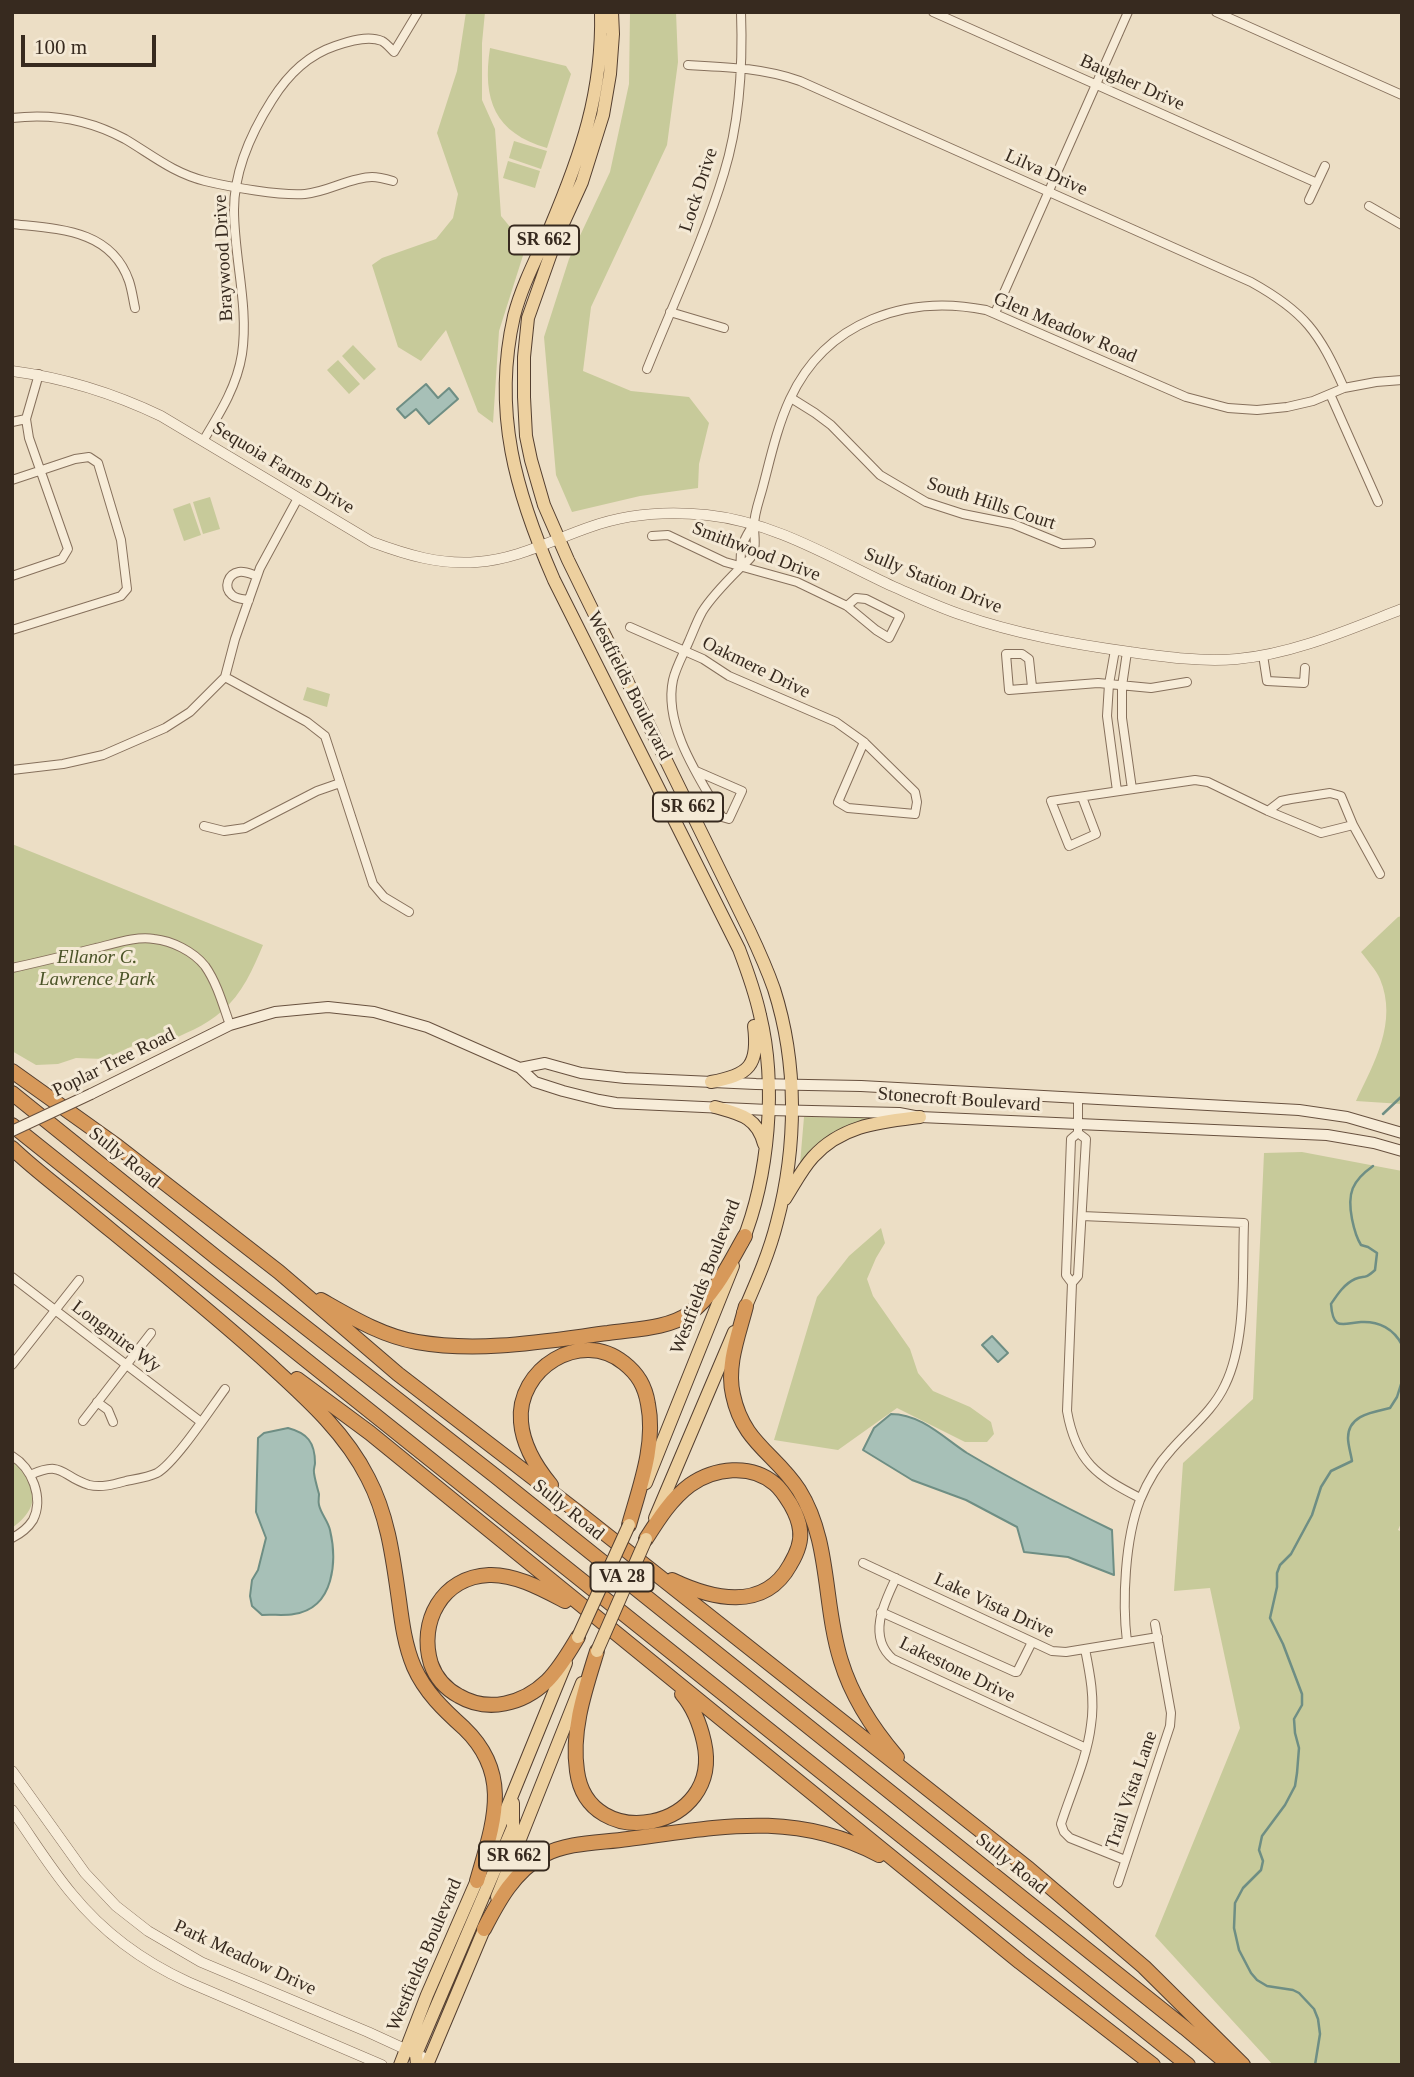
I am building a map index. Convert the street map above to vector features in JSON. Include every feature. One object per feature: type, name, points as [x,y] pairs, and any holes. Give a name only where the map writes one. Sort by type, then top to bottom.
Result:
[{"type":"highway","points":[[12,1071],[117,1146],[279,1272],[398,1374],[584,1517],[1029,1869],[1154,1976],[1244,2065]]},
{"type":"highway","name":"Sully Road","points":[[12,1093],[538,1510],[1229,2065]]},
{"type":"highway","name":"VA 28","points":[[12,1125],[1188,2065]]},
{"type":"highway","points":[[12,1148],[237,1335],[299,1391],[343,1437],[380,1503],[392,1549],[404,1635],[411,1659],[429,1693],[479,1744],[491,1767],[495,1811],[477,1881]]},
{"type":"highway","points":[[279,1272],[321,1300],[389,1335],[446,1345],[480,1346],[536,1342],[650,1327],[684,1317],[699,1306],[714,1288],[745,1236]]},
{"type":"highway","points":[[746,1306],[730,1370],[732,1393],[740,1420],[756,1444],[798,1490],[813,1518],[841,1660],[854,1692],[882,1740],[925,1786]]},
{"type":"highway","points":[[237,1335],[370,1433],[1020,1962],[1153,2065]]},
{"type":"highway","points":[[584,1517],[549,1483],[533,1461],[520,1422],[527,1387],[536,1373],[553,1359],[575,1351],[598,1350],[616,1357],[633,1371],[644,1386],[649,1404],[649,1445],[629,1525]]},
{"type":"highway","points":[[646,1539],[667,1507],[689,1485],[726,1470],[744,1470],[774,1482],[795,1512],[800,1528],[801,1541],[786,1573],[770,1589],[747,1598],[730,1599],[680,1584],[649,1568]]},
{"type":"highway","points":[[578,1637],[558,1668],[539,1687],[510,1703],[490,1705],[464,1699],[442,1683],[432,1666],[427,1638],[429,1622],[443,1597],[458,1584],[491,1575],[518,1580],[593,1616]]},
{"type":"highway","points":[[597,1651],[580,1704],[575,1751],[577,1774],[581,1787],[592,1803],[612,1818],[630,1823],[665,1819],[682,1809],[698,1792],[705,1771],[706,1748],[694,1711],[678,1689],[657,1668]]},
{"type":"highway","points":[[484,1929],[507,1888],[524,1870],[545,1855],[571,1847],[732,1826],[768,1825],[806,1829],[839,1837],[882,1857],[928,1887]]},
{"type":"main road","name":"Westfields Boulevard","points":[[423,2060],[427,1995],[546,1717],[560,1677],[629,1525],[745,1236],[752,1216],[765,1153],[768,1084],[761,1018],[747,971],[739,949],[600,674],[540,547],[520,489],[508,438],[507,357],[515,315],[591,114],[601,53],[600,12]]},
{"type":"main road","name":"Westfields Boulevard","points":[[423,2060],[484,1929],[579,1690],[766,1259],[781,1205],[790,1146],[792,1083],[781,1015],[773,988],[761,957],[559,539],[544,505],[526,436],[524,357],[528,318],[556,239],[582,182],[603,115],[610,74],[612,12]]},
{"type":"main road","points":[[711,1082],[740,1075],[754,1058],[756,1040],[745,984],[747,971]]},
{"type":"main road","name":"Stonecroft Boulevard","points":[[230,1025],[275,1012],[298,1009],[328,1007],[363,1010],[427,1027],[520,1068],[535,1082],[616,1103],[898,1113],[1078,1129],[1327,1135],[1374,1143],[1402,1152]]},
{"type":"main road","name":"Poplar Tree Road","points":[[12,1132],[230,1025]]},
{"type":"main road","name":"Stonecroft Boulevard","points":[[520,1068],[545,1063],[580,1073],[604,1076],[792,1083],[1300,1110],[1348,1117],[1402,1133]]},
{"type":"main road","points":[[716,1107],[740,1114],[752,1122],[758,1128],[765,1153]]},
{"type":"main road","points":[[781,1205],[813,1157],[828,1144],[867,1124],[920,1117]]},
{"type":"main road","points":[[423,2060],[513,1826],[513,1795]]},
{"type":"main road","name":"Westfields Boulevard","points":[[400,2065],[423,2060]]},
{"type":"street","name":"Braywood Drive","points":[[203,441],[229,395],[242,354],[244,318],[235,223],[236,186],[249,144],[267,108],[288,78],[312,57],[333,46],[371,39],[383,42],[394,52],[418,12]]},
{"type":"street","name":"Lock Drive","points":[[647,369],[712,207],[724,170],[736,119],[741,68],[741,12]]},
{"type":"street","name":"Baugher Drive","points":[[933,12],[1317,183]]},
{"type":"street","points":[[995,313],[1128,12]]},
{"type":"street","points":[[1216,12],[1402,95]]},
{"type":"street","name":"Lilva Drive","points":[[688,65],[766,71],[800,82],[1251,282],[1280,298],[1305,320],[1328,353],[1344,388]]},
{"type":"street","points":[[12,118],[49,116],[78,120],[127,140],[150,157],[182,173],[206,181],[236,186],[304,194],[329,190],[369,177],[393,181]]},
{"type":"street","points":[[1309,200],[1325,166]]},
{"type":"street","points":[[1369,206],[1402,225]]},
{"type":"street","points":[[12,224],[73,231],[104,246],[124,269],[130,282],[135,308]]},
{"type":"street","name":"Glen Meadow Road","points":[[696,771],[742,791],[729,819],[722,817],[696,771],[674,721],[673,680],[702,611],[751,558],[755,541],[754,524],[790,398],[825,351],[874,318],[902,309],[935,304],[964,306],[995,313],[1186,397],[1214,405],[1258,410],[1278,408],[1313,401],[1344,388],[1402,380]]},
{"type":"street","points":[[670,312],[724,328]]},
{"type":"street","name":"Sequoia Farms Drive","points":[[12,371],[38,374],[97,389],[130,401],[203,441],[372,542],[405,554],[432,560],[479,562],[502,559],[540,547]]},
{"type":"street","points":[[12,576],[62,559],[68,549],[29,438],[26,419],[38,374]]},
{"type":"street","points":[[1330,394],[1378,502]]},
{"type":"street","name":"South Hills Court","points":[[790,398],[831,425],[880,475],[926,502],[963,514],[1013,524],[1062,544],[1091,543]]},
{"type":"street","points":[[12,422],[26,419]]},
{"type":"street","points":[[12,480],[75,459],[89,457],[98,463],[121,540],[127,589],[121,596],[12,630]]},
{"type":"street","points":[[12,770],[64,764],[103,755],[165,728],[190,712],[225,677],[257,576],[298,498]]},
{"type":"street","name":"Sully Station Drive","points":[[540,547],[593,525],[627,517],[652,514],[708,515],[754,524],[795,539],[892,586],[960,615],[1007,629],[1048,639],[1127,652],[1196,660],[1238,659],[1263,655],[1308,643],[1402,609]]},
{"type":"street","name":"Smithwood Drive","points":[[652,536],[668,535],[725,562],[797,582],[847,606],[889,638],[900,616],[866,599],[856,598],[847,606]]},
{"type":"street","points":[[249,600],[234,597],[230,593],[227,586],[229,579],[233,574],[243,571],[257,576]]},
{"type":"street","name":"Oakmere Drive","points":[[630,627],[703,659],[729,676],[836,722],[864,742],[915,792],[915,814],[848,808],[838,802],[864,742]]},
{"type":"street","points":[[1115,650],[1107,716],[1118,791]]},
{"type":"street","points":[[1127,652],[1122,686],[1122,718],[1132,789]]},
{"type":"street","points":[[1032,687],[1029,659],[1022,654],[1006,654],[1009,690],[1109,684],[1151,688],[1187,682]]},
{"type":"street","points":[[1263,655],[1267,681],[1304,683],[1305,668]]},
{"type":"street","points":[[225,677],[307,722],[325,736],[373,884],[384,897],[409,912]]},
{"type":"street","points":[[1082,797],[1096,834],[1069,846],[1051,801],[1195,780],[1208,782],[1321,833],[1353,825]]},
{"type":"street","points":[[204,826],[224,831],[245,828],[317,791],[340,783]]},
{"type":"street","points":[[1268,811],[1281,801],[1330,793],[1341,796],[1353,825],[1380,874]]},
{"type":"street","points":[[12,968],[137,939],[164,941],[187,951],[204,965],[216,986],[230,1025]]},
{"type":"street","points":[[1078,1098],[1078,1129],[1086,1139],[1078,1276],[1072,1283],[1067,1411],[1071,1430],[1084,1457],[1096,1473],[1140,1498]]},
{"type":"street","points":[[1072,1283],[1066,1272],[1069,1161],[1070,1139],[1078,1129]]},
{"type":"street","points":[[1082,1216],[1244,1223],[1240,1329],[1231,1371],[1216,1401],[1170,1451],[1140,1498],[1132,1533],[1125,1592],[1127,1642]]},
{"type":"street","name":"Longmire Wy","points":[[12,1277],[201,1422]]},
{"type":"street","points":[[12,1365],[79,1280]]},
{"type":"street","points":[[83,1420],[151,1333]]},
{"type":"street","points":[[30,1475],[55,1468],[87,1484],[110,1486],[155,1474],[168,1465],[225,1389]]},
{"type":"street","points":[[97,1402],[108,1410],[113,1422]]},
{"type":"street","points":[[12,1456],[26,1468],[36,1492],[34,1518],[28,1527],[12,1538]]},
{"type":"street","name":"Lake Vista Drive","points":[[863,1563],[1052,1651],[1085,1649],[1158,1637]]},
{"type":"street","name":"Lakestone Drive","points":[[896,1578],[879,1621],[882,1646],[886,1653],[893,1659],[1086,1748]]},
{"type":"street","points":[[881,1612],[1015,1672],[1032,1642]]},
{"type":"street","name":"Trail Vista Lane","points":[[1118,1883],[1170,1726],[1171,1713],[1156,1624]]},
{"type":"street","points":[[1085,1649],[1092,1695],[1091,1726],[1061,1824],[1070,1838],[1125,1860]]},
{"type":"street","name":"Park Meadow Drive","points":[[12,1771],[85,1873],[116,1906],[148,1931],[201,1962],[423,2060]]},
{"type":"street","points":[[12,1810],[71,1894],[134,1952],[160,1969],[188,1982],[383,2065]]},
{"type":"green space","points":[[466,12],[485,12],[482,100],[495,129],[501,216],[526,246],[499,331],[493,423],[478,412],[446,330],[421,361],[398,347],[372,265],[382,258],[436,239],[453,218],[458,194],[437,133],[457,71]]},
{"type":"green space","points":[[630,12],[676,12],[678,62],[667,145],[591,307],[583,371],[631,391],[689,397],[709,423],[699,464],[698,488],[640,496],[572,512],[556,475],[544,337],[569,259],[610,172],[629,84]]},
{"type":"green space","points":[[490,48],[566,66],[571,74],[547,148],[529,142],[515,133],[496,112],[488,83]]},
{"type":"green space","points":[[514,141],[547,151],[541,169],[509,158]]},
{"type":"green space","points":[[508,161],[540,171],[535,188],[503,178]]},
{"type":"green space","points":[[353,345],[376,369],[364,380],[342,356]]},
{"type":"green space","points":[[338,360],[360,384],[349,394],[327,370]]},
{"type":"green space","points":[[210,497],[220,529],[203,534],[193,502]]},
{"type":"green space","points":[[190,503],[201,535],[184,541],[173,509]]},
{"type":"green space","points":[[307,687],[330,694],[327,707],[303,700]]},
{"type":"green space","name":"Ellanor C. Lawrence Park","points":[[12,844],[263,945],[246,981],[216,1016],[163,1044],[159,1034],[104,1059],[76,1058],[58,1064],[36,1065],[12,1051]]},
{"type":"green space","points":[[1402,916],[1402,1104],[1356,1101],[1382,1042],[1386,1011],[1380,979],[1361,952]]},
{"type":"green space","points":[[804,1117],[870,1118],[848,1126],[832,1136],[800,1164]]},
{"type":"green space","points":[[1302,1152],[1402,1171],[1402,1521],[1398,1530],[1402,1532],[1402,2065],[1273,2065],[1155,1936],[1240,1728],[1210,1588],[1174,1591],[1183,1463],[1253,1399],[1264,1153]]},
{"type":"green space","points":[[881,1228],[885,1243],[867,1279],[873,1296],[910,1349],[918,1373],[933,1391],[970,1407],[991,1422],[994,1434],[987,1442],[965,1442],[897,1408],[838,1450],[774,1440],[817,1297],[849,1256]]},
{"type":"green space","points":[[12,1462],[28,1479],[33,1500],[24,1518],[12,1528]]},
{"type":"water","points":[[426,384],[438,398],[449,388],[458,399],[429,424],[416,409],[405,418],[397,409]]},
{"type":"water","points":[[992,1336],[1008,1353],[998,1362],[982,1345]]},
{"type":"water","points":[[891,1414],[922,1422],[967,1453],[1112,1530],[1114,1575],[1068,1557],[1024,1552],[1017,1527],[966,1500],[912,1480],[863,1450],[874,1428]]},
{"type":"water","points":[[288,1428],[305,1436],[313,1449],[319,1505],[329,1527],[332,1542],[332,1568],[325,1593],[318,1603],[308,1610],[290,1615],[262,1615],[252,1606],[250,1596],[252,1580],[258,1570],[266,1538],[256,1512],[258,1438],[264,1433]]},
{"type":"waterway","points":[[1383,1114],[1402,1096]]},
{"type":"waterway","points":[[1373,1166],[1356,1183],[1350,1202],[1359,1242],[1377,1253],[1375,1270],[1344,1287],[1331,1304],[1332,1313],[1340,1324],[1368,1322],[1385,1327],[1402,1345]]},
{"type":"waterway","points":[[1315,2065],[1320,2034],[1314,2009],[1299,1993],[1267,1986],[1257,1980],[1239,1950],[1234,1928],[1235,1903],[1243,1888],[1261,1870],[1263,1861],[1259,1850],[1262,1836],[1285,1805],[1295,1786],[1297,1773],[1299,1748],[1294,1719],[1302,1705],[1302,1694],[1270,1618],[1280,1565],[1291,1554],[1331,1471],[1352,1461],[1348,1438],[1352,1424],[1363,1416],[1390,1408],[1402,1381]]}]
